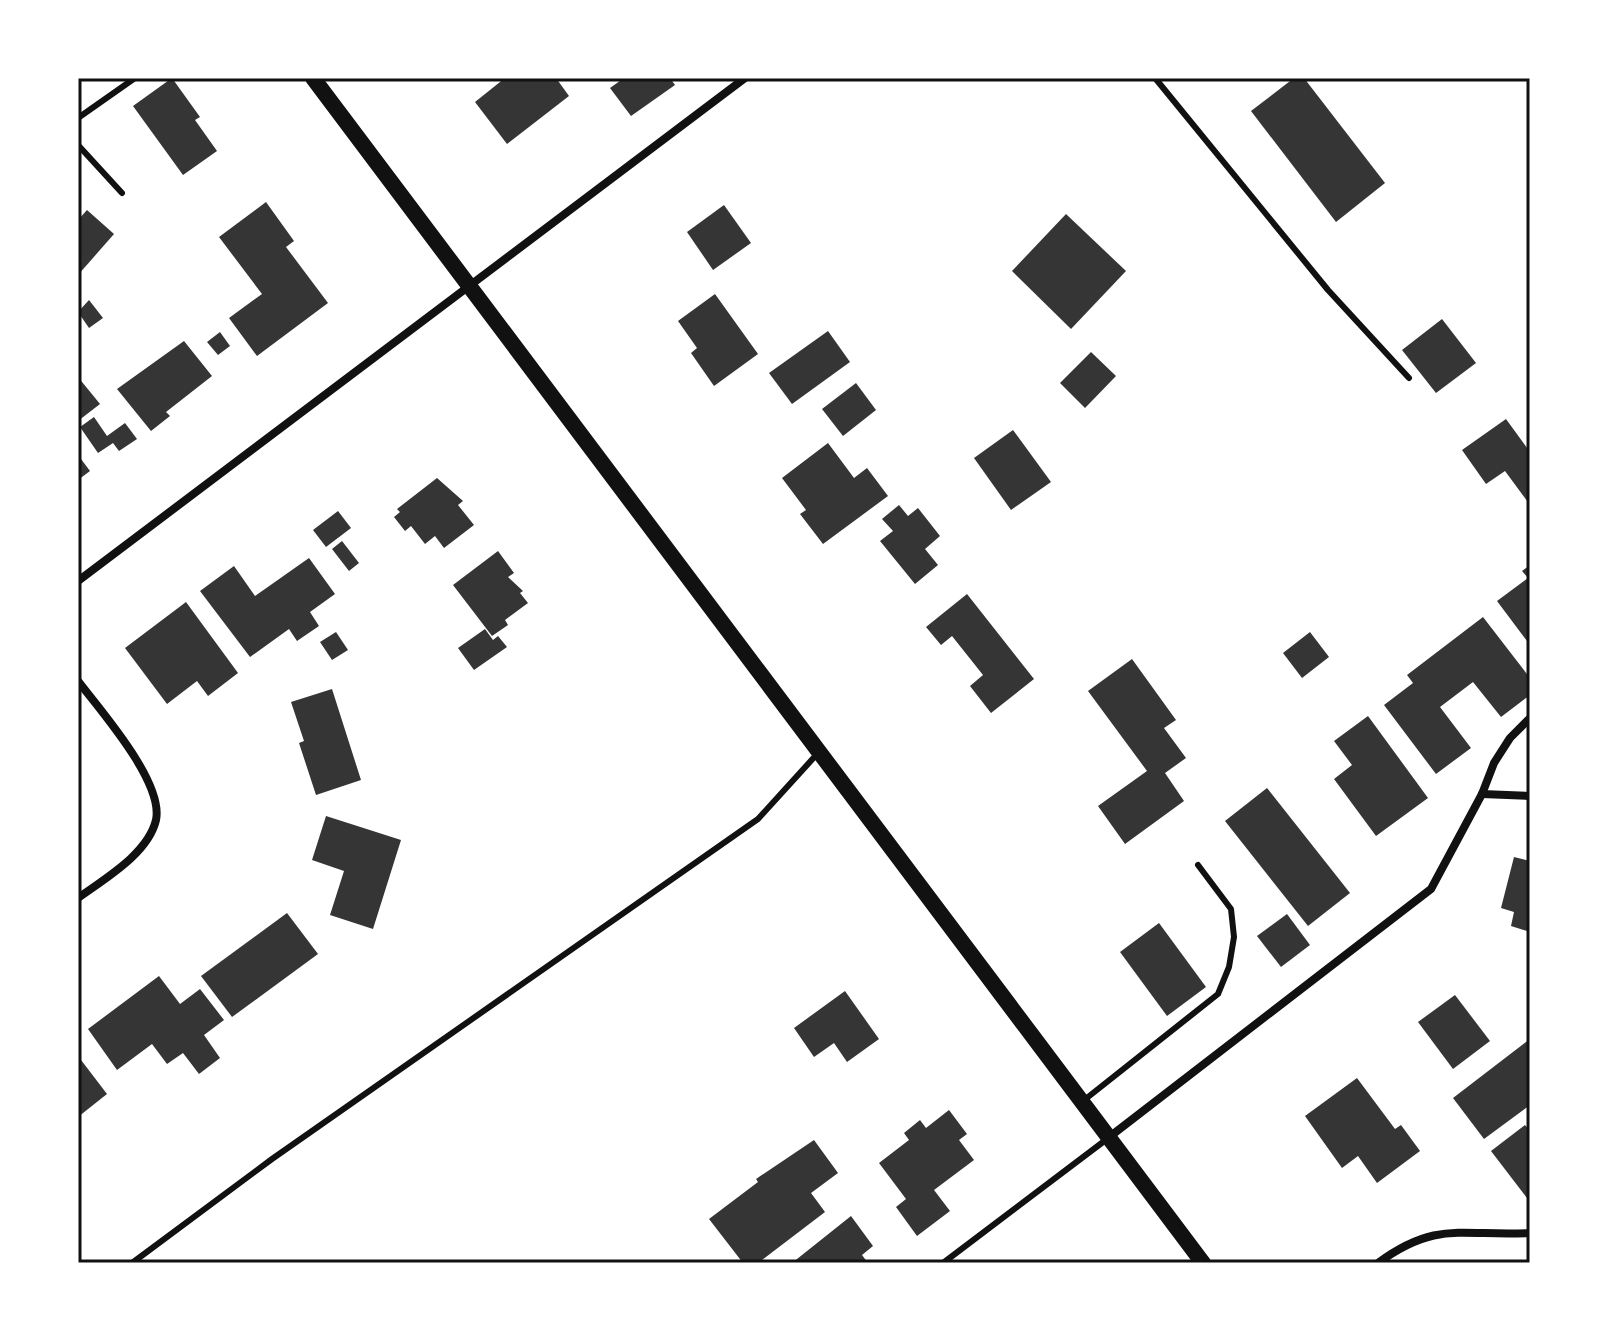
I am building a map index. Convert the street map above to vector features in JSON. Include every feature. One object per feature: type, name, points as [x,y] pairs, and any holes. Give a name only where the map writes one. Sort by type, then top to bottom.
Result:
[{"type":"main road","points":[[313,78],[1203,1263]]},
{"type":"street","points":[[78,581],[745,78]]},
{"type":"street","points":[[78,681],[124,740],[157,808],[156,822],[144,844],[78,898]]},
{"type":"street","points":[[1107,1139],[1431,889],[1482,794],[1494,763],[1510,738],[1530,718]]},
{"type":"street","points":[[1482,794],[1530,796]]},
{"type":"street","points":[[1378,1263],[1415,1240],[1440,1233],[1530,1233]]},
{"type":"lane","points":[[78,118],[135,78]]},
{"type":"lane","points":[[1155,78],[1328,290],[1409,378]]},
{"type":"lane","points":[[78,145],[122,193]]},
{"type":"lane","points":[[132,1263],[272,1159],[758,819],[818,753]]},
{"type":"lane","points":[[1080,1103],[1218,994],[1229,967],[1234,937],[1231,909],[1198,865]]},
{"type":"lane","points":[[943,1263],[1107,1139]]},
{"type":"building","points":[[172,78],[200,117],[195,120],[217,151],[183,175],[133,106]]},
{"type":"building","points":[[505,78],[556,78],[569,96],[507,144],[475,102]]},
{"type":"building","points":[[624,78],[670,78],[675,85],[631,116],[610,88]]},
{"type":"building","points":[[1294,78],[1304,78],[1385,183],[1336,222],[1251,111]]},
{"type":"building","points":[[266,202],[294,241],[286,247],[328,303],[257,356],[229,318],[262,294],[219,237]]},
{"type":"building","points":[[724,205],[751,243],[713,270],[687,232]]},
{"type":"building","points":[[87,210],[114,234],[78,275],[78,220]]},
{"type":"building","points":[[1066,214],[1126,271],[1071,329],[1012,271]]},
{"type":"building","points":[[715,294],[758,354],[714,386],[691,353],[697,348],[678,321]]},
{"type":"building","points":[[89,300],[103,318],[89,328],[78,312]]},
{"type":"building","points":[[1442,319],[1476,363],[1436,393],[1402,350]]},
{"type":"building","points":[[828,331],[850,362],[792,404],[769,373]]},
{"type":"building","points":[[220,332],[230,346],[218,355],[207,342]]},
{"type":"building","points":[[184,341],[212,376],[166,412],[170,416],[151,431],[117,389]]},
{"type":"building","points":[[1091,352],[1116,376],[1085,408],[1060,383]]},
{"type":"building","points":[[78,377],[100,404],[78,421]]},
{"type":"building","points":[[856,383],[876,410],[843,436],[822,409]]},
{"type":"building","points":[[94,417],[107,436],[125,423],[137,439],[119,451],[113,443],[98,453],[80,427]]},
{"type":"building","points":[[1506,419],[1530,452],[1530,505],[1505,471],[1486,484],[1462,450]]},
{"type":"building","points":[[1013,430],[1051,482],[1011,510],[974,458]]},
{"type":"building","points":[[828,443],[854,478],[867,468],[888,496],[823,544],[800,514],[806,510],[782,478]]},
{"type":"building","points":[[78,455],[90,471],[78,480]]},
{"type":"building","points":[[437,478],[463,501],[458,505],[474,525],[444,548],[435,536],[425,544],[411,526],[405,531],[394,517],[400,512],[397,509]]},
{"type":"building","points":[[899,505],[908,516],[918,508],[940,536],[925,549],[938,565],[915,584],[880,541],[893,531],[882,519]]},
{"type":"building","points":[[338,511],[351,528],[326,547],[313,530]]},
{"type":"building","points":[[342,541],[359,563],[349,571],[332,549]]},
{"type":"building","points":[[498,551],[514,573],[508,577],[523,591],[520,593],[528,603],[505,620],[508,625],[492,636],[453,585]]},
{"type":"building","points":[[309,558],[335,594],[310,612],[319,626],[297,641],[289,629],[250,657],[200,591],[234,566],[255,596]]},
{"type":"building","points":[[1530,565],[1530,645],[1497,601],[1528,578],[1522,571]]},
{"type":"building","points":[[967,594],[1034,679],[991,713],[970,686],[983,675],[952,636],[941,645],[926,627]]},
{"type":"building","points":[[186,602],[238,673],[208,696],[197,681],[167,704],[125,648]]},
{"type":"building","points":[[1483,617],[1530,678],[1530,695],[1501,717],[1473,682],[1440,707],[1471,748],[1436,774],[1384,705],[1413,683],[1407,675]]},
{"type":"building","points":[[485,629],[493,640],[498,636],[507,647],[474,670],[458,648]]},
{"type":"building","points":[[336,632],[348,650],[332,660],[320,642]]},
{"type":"building","points":[[1310,632],[1329,657],[1302,678],[1283,653]]},
{"type":"building","points":[[1132,659],[1176,720],[1164,728],[1186,758],[1165,773],[1184,801],[1125,844],[1098,806],[1147,771],[1088,691]]},
{"type":"building","points":[[332,689],[361,780],[316,795],[299,743],[304,741],[291,702]]},
{"type":"building","points":[[1368,716],[1428,798],[1376,836],[1334,779],[1352,765],[1334,741]]},
{"type":"building","points":[[1267,788],[1350,893],[1308,926],[1225,821]]},
{"type":"building","points":[[326,816],[401,840],[373,929],[330,915],[344,871],[312,860]]},
{"type":"building","points":[[1514,857],[1530,861],[1530,932],[1511,926],[1514,912],[1501,908]]},
{"type":"building","points":[[287,913],[318,954],[232,1017],[201,976]]},
{"type":"building","points":[[1287,914],[1310,945],[1281,967],[1257,936]]},
{"type":"building","points":[[1159,923],[1206,987],[1167,1016],[1120,952]]},
{"type":"building","points":[[159,976],[180,1004],[200,989],[224,1020],[204,1035],[220,1058],[199,1074],[183,1053],[167,1064],[152,1044],[117,1070],[88,1029]]},
{"type":"building","points":[[845,991],[879,1039],[847,1062],[834,1043],[814,1057],[794,1028]]},
{"type":"building","points":[[1455,995],[1490,1041],[1453,1069],[1418,1022]]},
{"type":"building","points":[[1530,1039],[1530,1105],[1484,1139],[1453,1098]]},
{"type":"building","points":[[78,1056],[107,1094],[78,1117]]},
{"type":"building","points":[[1357,1078],[1395,1129],[1401,1125],[1420,1151],[1377,1183],[1358,1156],[1342,1168],[1305,1116]]},
{"type":"building","points":[[949,1110],[967,1134],[959,1140],[974,1160],[934,1190],[950,1211],[917,1236],[896,1207],[906,1199],[879,1163],[909,1140],[904,1133],[920,1120],[926,1128]]},
{"type":"building","points":[[1525,1125],[1530,1131],[1530,1202],[1491,1151]]},
{"type":"building","points":[[814,1140],[838,1173],[811,1193],[825,1212],[758,1263],[743,1263],[709,1219],[758,1182],[756,1179]]},
{"type":"building","points":[[851,1216],[873,1246],[862,1255],[868,1263],[792,1263]]}]
